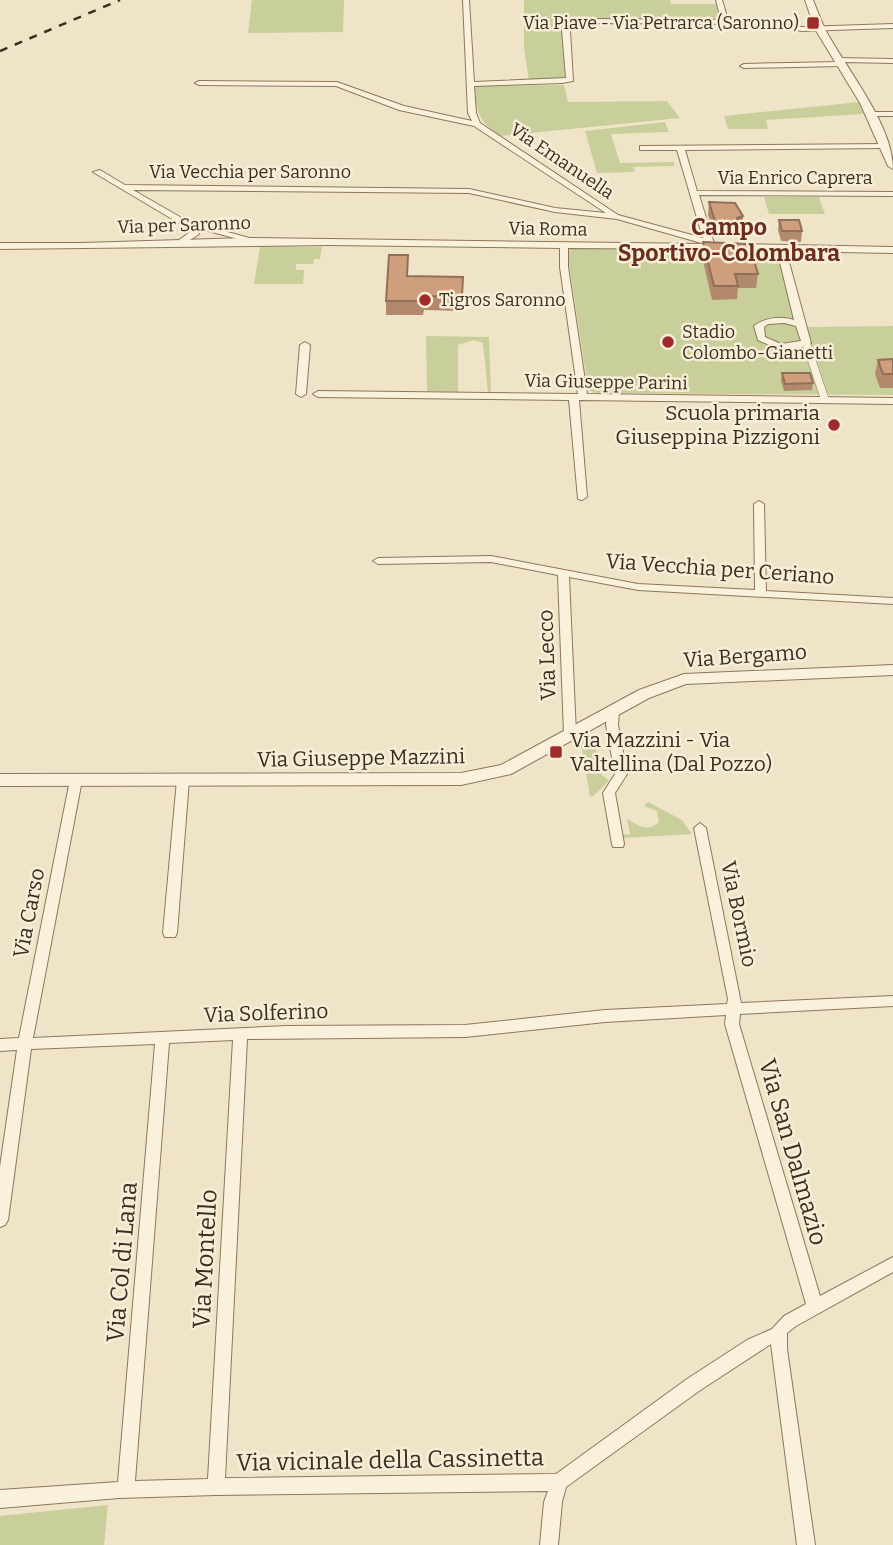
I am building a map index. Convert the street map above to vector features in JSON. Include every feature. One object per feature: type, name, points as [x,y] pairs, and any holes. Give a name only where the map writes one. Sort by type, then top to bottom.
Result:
[{"type":"street","points":[[466,0],[472,113],[477,124]]},
{"type":"street","points":[[719,0],[725,22]]},
{"type":"street","points":[[809,0],[820,29],[870,114],[893,166]]},
{"type":"street","points":[[471,84],[570,79],[566,30],[574,24],[591,21],[725,22],[820,29],[893,26]]},
{"type":"street","points":[[744,66],[893,61]]},
{"type":"street","points":[[199,83],[321,82],[348,87],[402,108],[477,124]]},
{"type":"street","points":[[870,114],[893,114]]},
{"type":"street","name":"Via Emanuella","points":[[477,124],[617,217]]},
{"type":"street","points":[[643,148],[884,146]]},
{"type":"street","points":[[680,148],[712,246]]},
{"type":"street","points":[[97,172],[192,227],[195,233],[178,241]]},
{"type":"street","name":"Via Vecchia per Saronno","points":[[123,187],[469,191],[555,210],[617,217]]},
{"type":"street","name":"Via Enrico Caprera","points":[[696,193],[893,194]]},
{"type":"street","points":[[617,217],[712,246]]},
{"type":"street","points":[[181,221],[253,240]]},
{"type":"street","points":[[178,241],[186,225],[181,221]]},
{"type":"street","name":"Via per Saronno","points":[[0,246],[77,247],[253,240],[329,242]]},
{"type":"street","name":"Via per Saronno","points":[[178,241],[293,241]]},
{"type":"street","name":"Via Roma","points":[[329,242],[712,246]]},
{"type":"street","points":[[564,245],[564,267],[579,398],[582,497]]},
{"type":"street","points":[[730,247],[893,250]]},
{"type":"street","points":[[780,248],[800,324],[825,400]]},
{"type":"street","points":[[800,324],[773,321],[759,326],[759,330],[761,338],[772,345],[790,347],[806,343]]},
{"type":"street","points":[[301,394],[305,345]]},
{"type":"street","name":"Via Giuseppe Parini","points":[[318,394],[893,401]]},
{"type":"street","points":[[759,504],[761,593]]},
{"type":"street","name":"Via Vecchia per Ceriano","points":[[379,561],[491,559],[638,587],[893,600]]},
{"type":"street","name":"Via Lecco","points":[[563,573],[570,734]]},
{"type":"street","name":"Via Bergamo","points":[[570,734],[656,688],[695,677],[893,670]]},
{"type":"street","points":[[613,710],[612,725],[621,774],[609,793],[618,844]]},
{"type":"street","name":"Via Giuseppe Mazzini","points":[[0,780],[461,779],[505,770],[570,734]]},
{"type":"street","name":"Via Carso","points":[[0,1220],[7,1129],[76,780]]},
{"type":"street","points":[[170,933],[183,780]]},
{"type":"street","name":"Via Bormio","points":[[700,828],[735,999],[733,1009]]},
{"type":"street","points":[[733,1009],[893,1001]]},
{"type":"street","name":"Via Solferino","points":[[0,1045],[240,1034],[464,1031],[532,1022],[733,1009]]},
{"type":"street","name":"Via San Dalmazio","points":[[733,1009],[732,1024],[815,1307]]},
{"type":"street","name":"Via Montello","points":[[216,1487],[240,1034]]},
{"type":"street","name":"Via Col di Lana","points":[[126,1490],[162,1038]]},
{"type":"street","name":"Via vicinale della Cassinetta","points":[[0,1499],[216,1487],[559,1482],[723,1365],[765,1339],[778,1337],[784,1325],[893,1264]]},
{"type":"street","points":[[778,1337],[806,1545]]},
{"type":"street","points":[[549,1545],[553,1502],[559,1482]]},
{"type":"green space","points":[[252,0],[344,0],[343,32],[248,33]]},
{"type":"green space","points":[[524,0],[670,0],[671,4],[716,4],[720,20],[574,22],[562,30],[566,76],[562,79],[529,81],[524,49]]},
{"type":"green space","points":[[564,85],[568,102],[667,101],[680,118],[500,136],[487,126],[480,115],[474,86]]},
{"type":"green space","points":[[859,102],[863,114],[766,120],[768,129],[728,129],[724,116]]},
{"type":"green space","points":[[665,122],[669,132],[611,134],[620,163],[674,162],[674,166],[633,167],[635,172],[597,173],[585,131]]},
{"type":"green space","points":[[764,197],[819,197],[825,214],[769,214]]},
{"type":"green space","points":[[260,246],[322,247],[320,259],[314,259],[313,264],[296,264],[296,270],[304,270],[303,284],[254,284]]},
{"type":"green space","points":[[577,248],[776,250],[794,319],[810,327],[893,326],[893,395],[594,393],[588,389],[567,251]]},
{"type":"green space","points":[[426,336],[489,337],[491,393],[488,393],[483,343],[474,340],[458,345],[458,392],[427,391]]},
{"type":"green space","points":[[580,737],[594,738],[601,774],[609,781],[590,797]]},
{"type":"green space","points":[[648,802],[682,820],[692,834],[623,838],[622,835],[630,834],[627,819],[647,827],[659,822],[657,811],[644,806]]},
{"type":"green space","points":[[108,1505],[104,1545],[0,1545],[0,1516]]},
{"type":"building","points":[[709,202],[735,203],[743,216],[737,218],[738,222],[715,221]]},
{"type":"building","points":[[779,220],[799,220],[802,231],[782,231]]},
{"type":"building","points":[[703,242],[749,244],[758,274],[735,274],[738,286],[714,286]]},
{"type":"building","points":[[389,255],[408,255],[407,276],[463,277],[462,297],[423,296],[423,301],[386,301]]},
{"type":"building","points":[[893,359],[893,374],[883,374],[878,360]]},
{"type":"building","points":[[782,373],[810,373],[813,383],[785,384]]},
{"type":"railway","points":[[0,51],[120,0]]},
{"type":"place","name":"Via Piave - Via Petrarca (Saronno)","points":[[813,23]]},
{"type":"place","name":"Tigros Saronno","points":[[425,300]]},
{"type":"place","name":"Stadio Colombo-Gianetti","points":[[668,342]]},
{"type":"place","name":"Scuola primaria Giuseppina Pizzigoni","points":[[834,425]]},
{"type":"place","name":"Via Mazzini - Via Valtellina (Dal Pozzo)","points":[[556,752]]},
{"type":"district","name":"Campo Sportivo-Colombara","points":[[729,240]]}]
